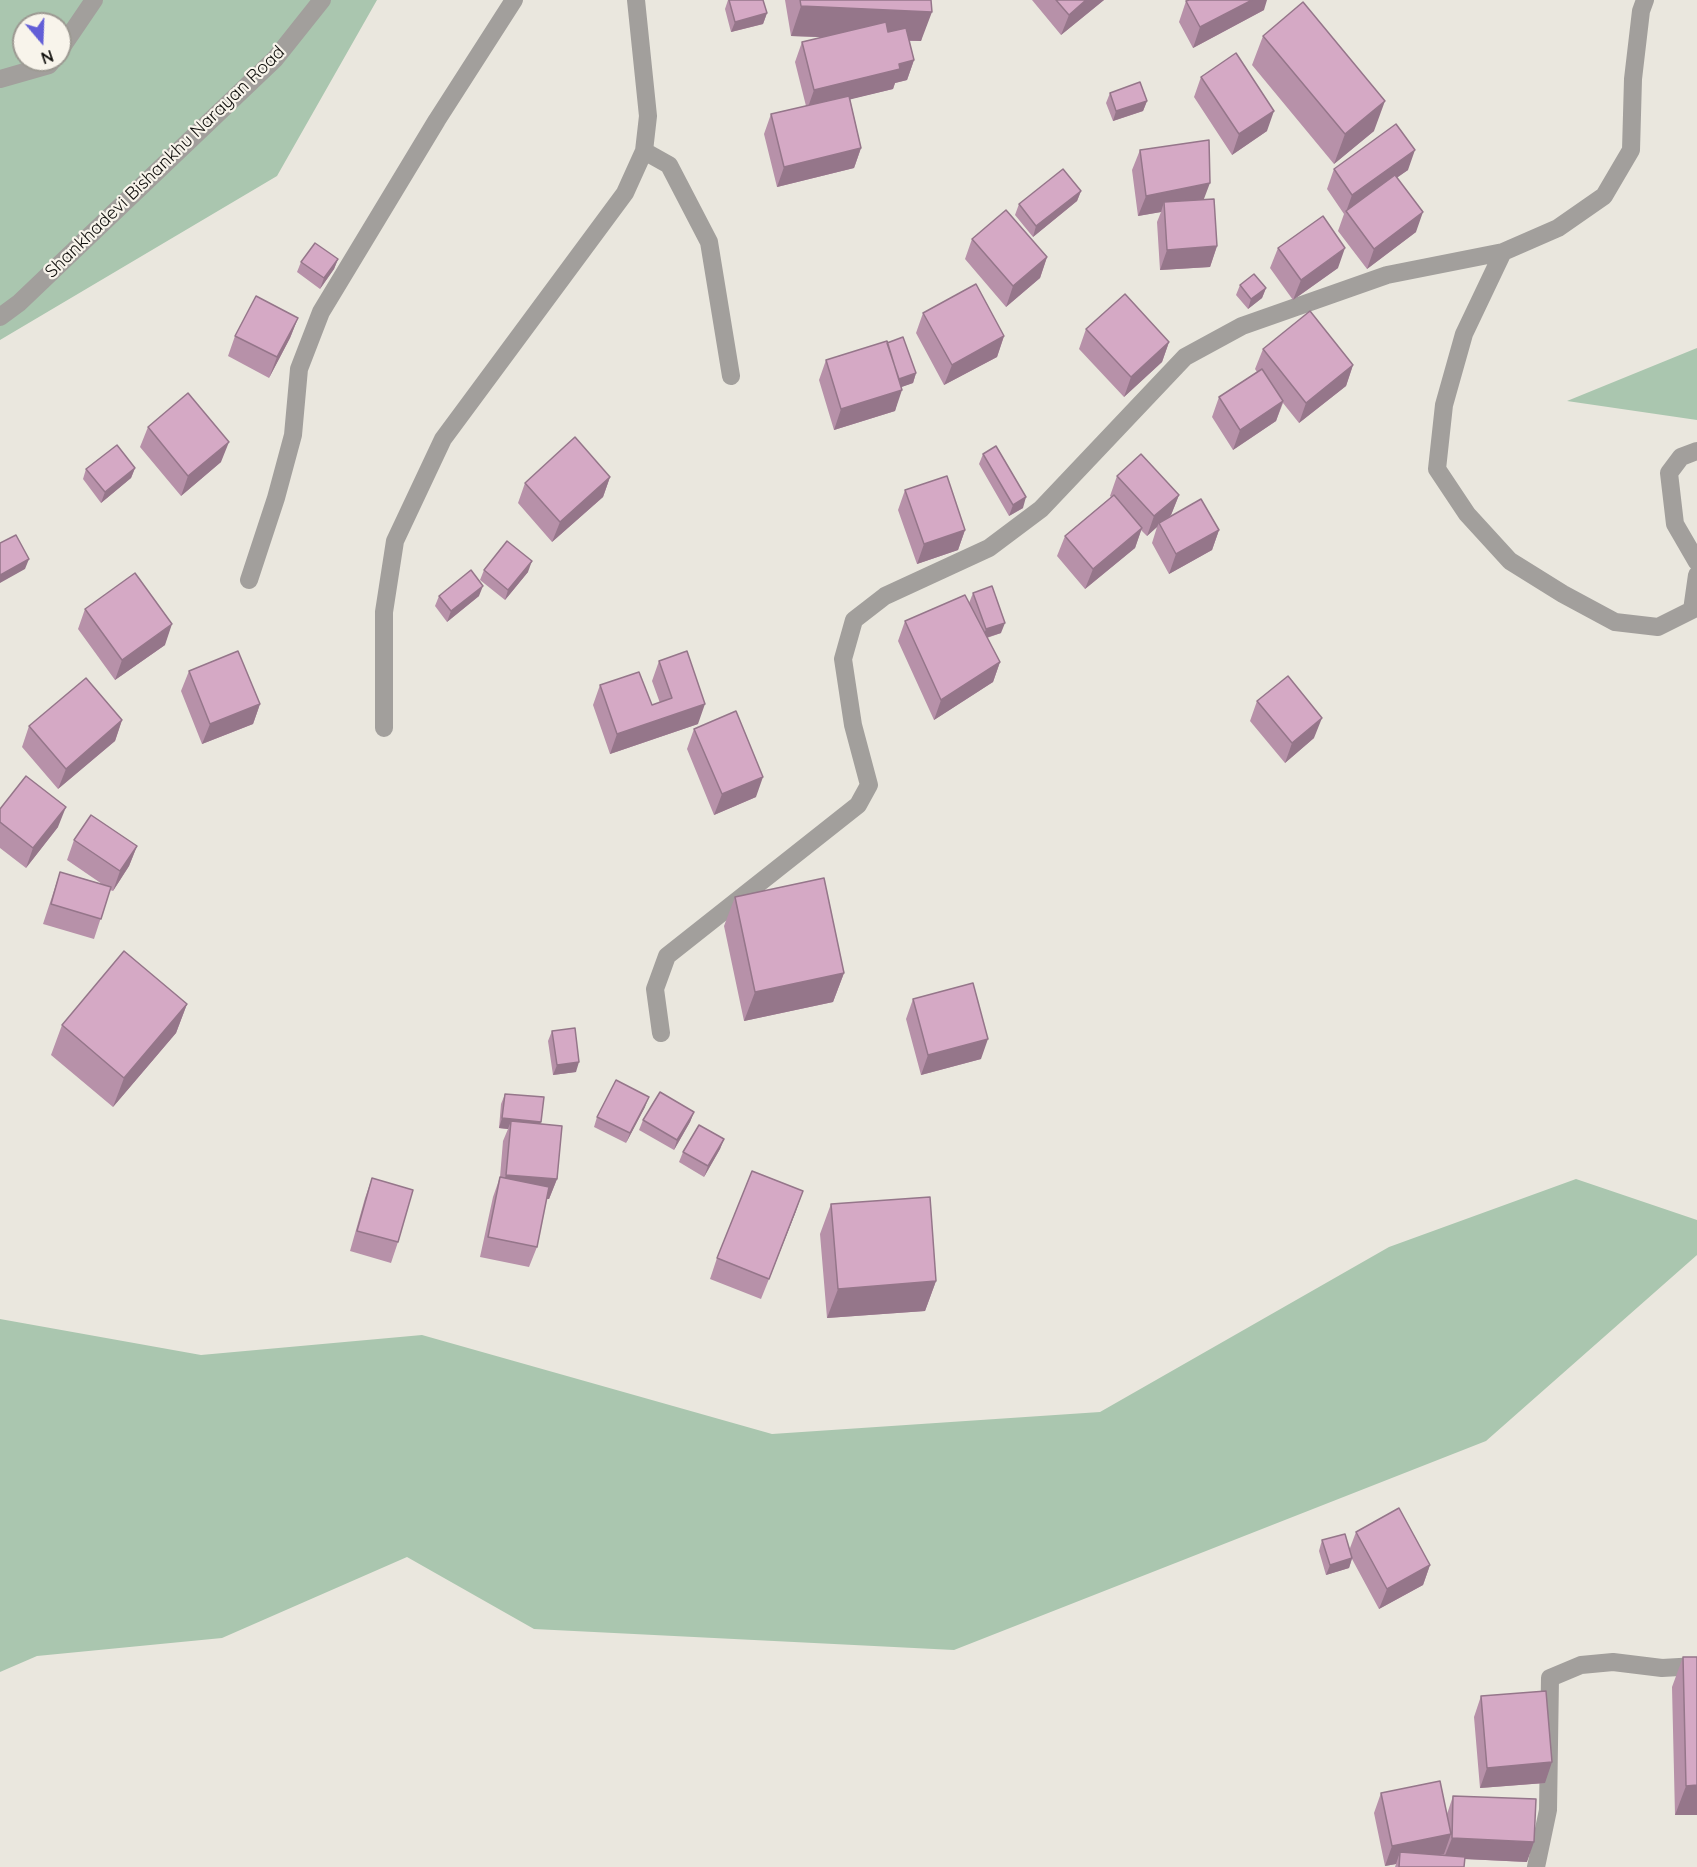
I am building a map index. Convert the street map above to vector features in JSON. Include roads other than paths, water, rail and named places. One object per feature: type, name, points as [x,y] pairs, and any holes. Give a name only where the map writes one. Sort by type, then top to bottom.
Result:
[{"type":"street","points":[[72,32],[94,0]]},
{"type":"street","name":"Shankhadevi Bishankhu Narayan Road","points":[[0,317],[19,303],[275,59],[322,0]]},
{"type":"street","points":[[249,580],[276,498],[293,435],[299,369],[321,312],[437,120],[514,0]]},
{"type":"street","points":[[384,728],[384,612],[395,541],[442,439],[625,193],[645,152],[648,116],[636,0]]},
{"type":"street","points":[[661,1033],[655,989],[667,956],[858,805],[868,785],[853,725],[843,658],[854,620],[885,596],[988,548],[1041,509],[1185,357],[1242,326],[1387,275],[1503,252],[1558,228],[1604,196],[1631,150],[1633,79],[1641,11],[1645,0]]},
{"type":"street","points":[[0,79],[24,72]]},
{"type":"street","points":[[645,152],[669,165],[709,242],[731,376]]},
{"type":"street","points":[[1503,252],[1464,334],[1444,405],[1437,469],[1467,514],[1510,561],[1563,594],[1615,622],[1658,627],[1692,610],[1697,575]]},
{"type":"street","points":[[1697,452],[1681,457],[1669,473],[1675,524],[1697,562]]},
{"type":"street","points":[[1536,1867],[1548,1810],[1550,1678],[1581,1665],[1613,1662],[1662,1668],[1697,1666]]}]
